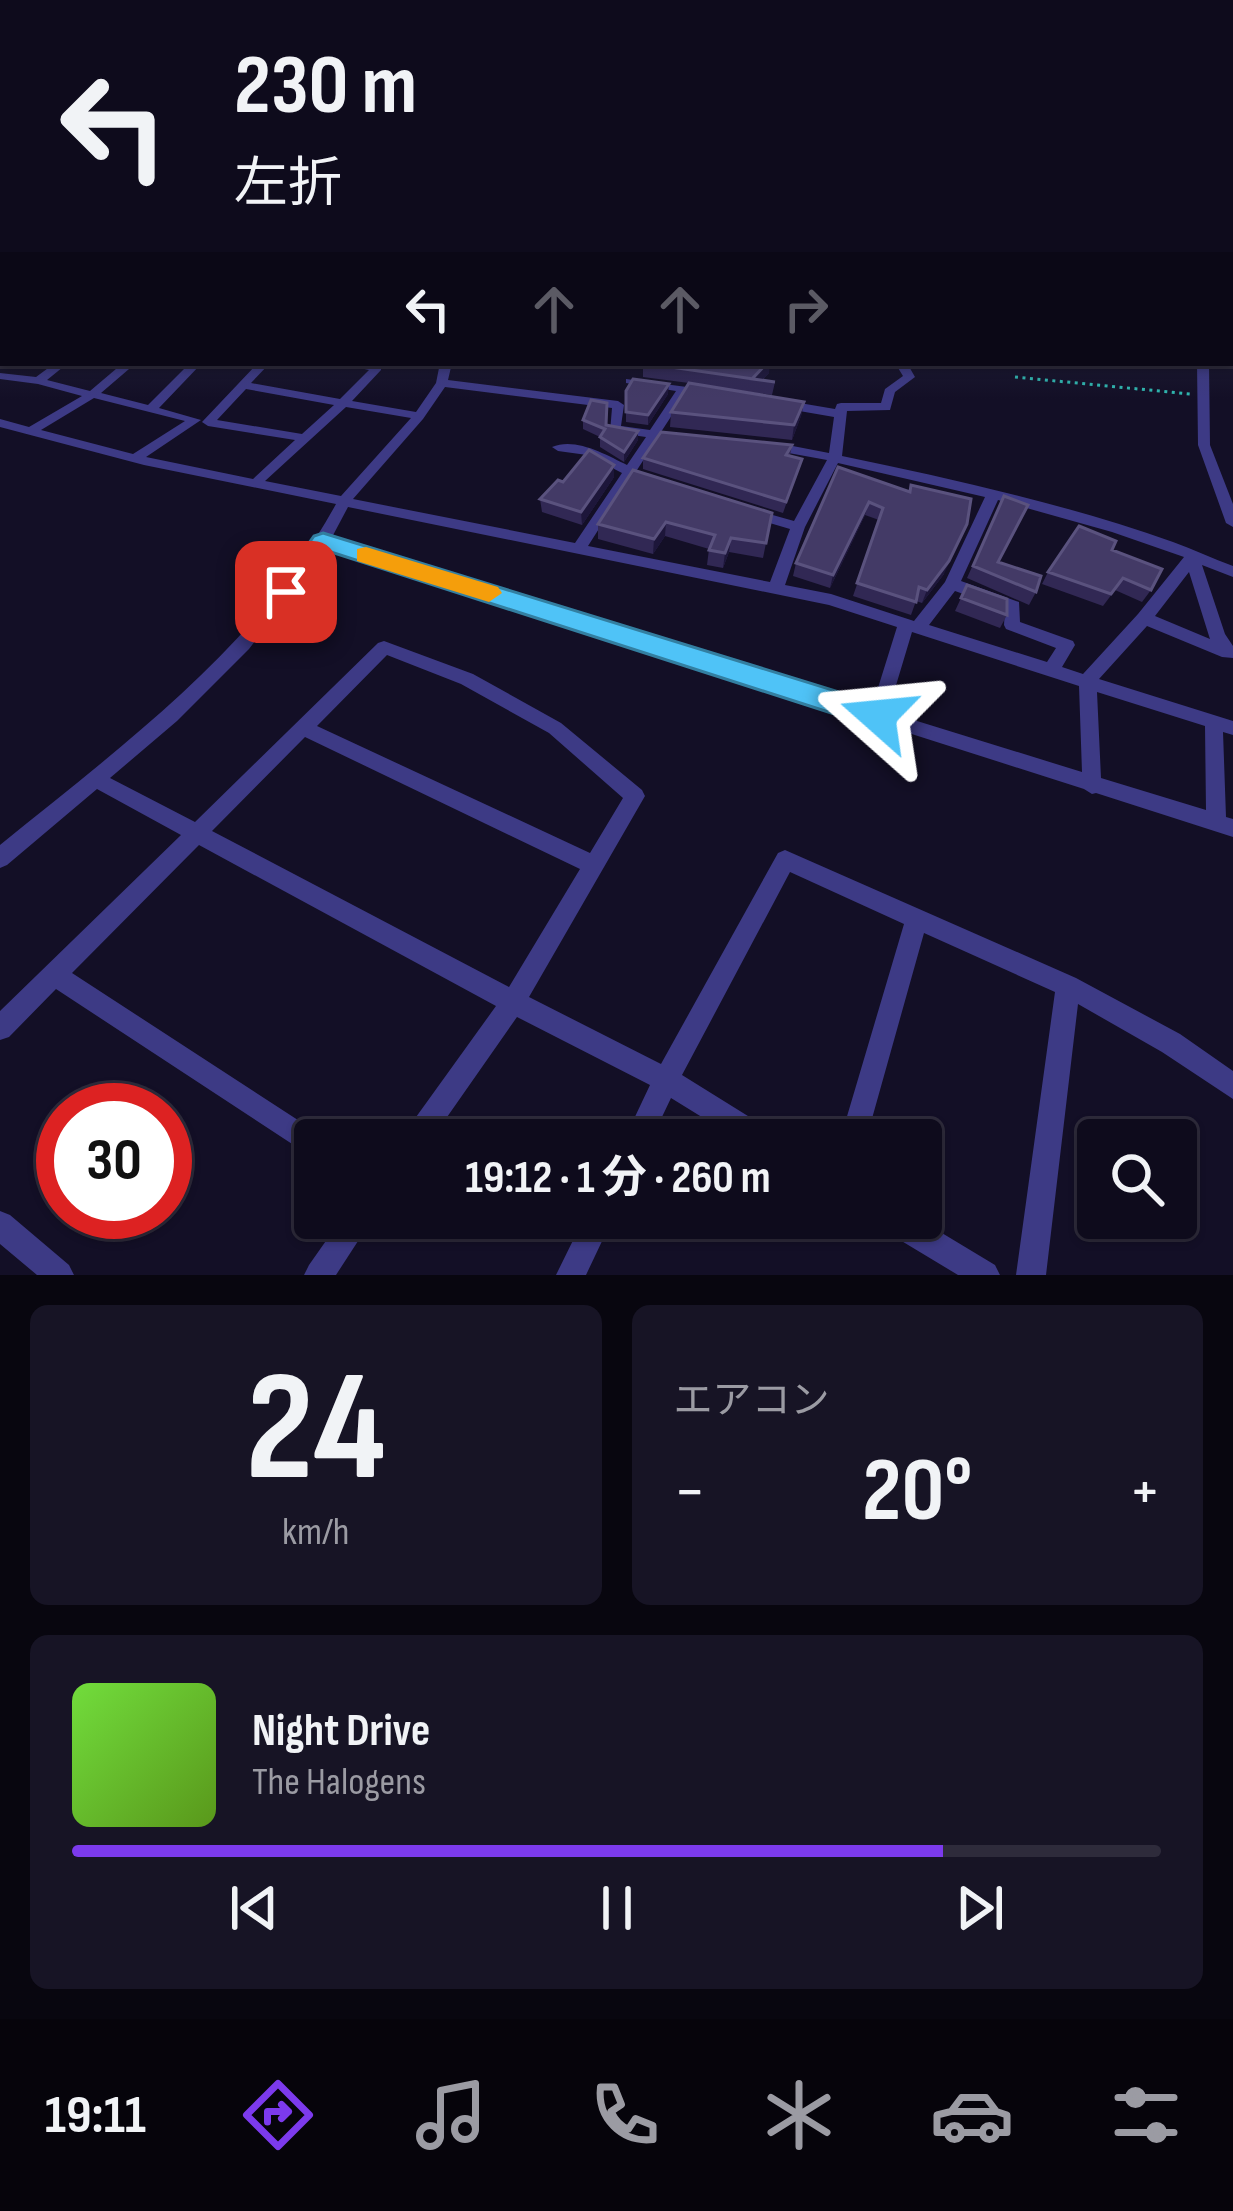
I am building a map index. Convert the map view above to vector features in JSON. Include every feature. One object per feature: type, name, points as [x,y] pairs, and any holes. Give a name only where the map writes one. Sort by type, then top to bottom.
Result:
[{"type":"street","points":[[38,381],[58,366]]},
{"type":"street","points":[[31,430],[93,394],[126,366]]},
{"type":"street","points":[[152,409],[193,366]]},
{"type":"street","points":[[208,422],[261,366]]},
{"type":"street","points":[[257,482],[378,366]]},
{"type":"street","points":[[0,858],[243,645],[323,541],[345,500],[419,416],[442,383],[445,366]]},
{"type":"street","points":[[637,366],[618,406],[614,429],[693,439]]},
{"type":"street","points":[[776,588],[798,527],[835,458],[841,407],[886,407],[889,392],[909,376],[903,366]]},
{"type":"street","points":[[1204,366],[1204,445],[1233,523]]},
{"type":"street","points":[[0,376],[304,438]]},
{"type":"street","points":[[630,381],[700,391]]},
{"type":"street","points":[[442,383],[618,406]]},
{"type":"street","points":[[243,385],[419,416]]},
{"type":"street","points":[[579,550],[683,389]]},
{"type":"street","points":[[776,403],[840,414]]},
{"type":"street","points":[[136,458],[190,418]]},
{"type":"street","points":[[0,423],[136,458],[776,588],[1052,668],[1223,725],[1224,825],[323,541]]},
{"type":"street","points":[[753,442],[992,497],[1171,546],[1233,572]]},
{"type":"street","points":[[559,447],[590,452],[626,473],[670,488]]},
{"type":"street","points":[[878,716],[913,624],[952,584],[992,497]]},
{"type":"street","points":[[736,509],[798,527]]},
{"type":"street","points":[[1092,786],[1088,680],[1192,558]]},
{"type":"street","points":[[1192,558],[1217,636],[1231,656]]},
{"type":"street","points":[[952,584],[1013,606],[1012,625],[1067,645],[1052,668]]},
{"type":"street","points":[[1144,618],[1231,656]]},
{"type":"street","points":[[0,1028],[200,836],[384,647],[467,679],[555,728],[635,796],[513,1002],[430,1119]]},
{"type":"street","points":[[303,728],[594,865]]},
{"type":"street","points":[[95,778],[666,1080],[729,1119]]},
{"type":"street","points":[[647,1119],[785,860],[1068,986],[1171,1043],[1233,1086]]},
{"type":"street","points":[[859,1119],[917,919]]},
{"type":"street","points":[[55,975],[294,1132]]},
{"type":"street","points":[[1031,1275],[1068,986]]},
{"type":"street","points":[[0,1225],[59,1275]]},
{"type":"street","points":[[319,1275],[344,1239]]},
{"type":"street","points":[[572,1275],[589,1239]]},
{"type":"street","points":[[925,1239],[985,1275]]},
{"type":"path","points":[[1015,377],[1204,395]]},
{"type":"building","points":[[663,366],[764,366],[752,379]]},
{"type":"building","points":[[633,379],[669,384],[648,415],[626,412],[626,391]]},
{"type":"building","points":[[689,383],[804,402],[794,425],[671,412]]},
{"type":"building","points":[[591,400],[607,403],[606,425],[638,431],[624,452],[600,437],[605,429],[583,420]]},
{"type":"building","points":[[661,432],[792,445],[786,455],[802,459],[786,502],[643,458]]},
{"type":"building","points":[[589,450],[614,465],[581,512],[540,499],[558,480],[563,482]]},
{"type":"building","points":[[838,467],[910,492],[911,485],[971,499],[967,524],[949,561],[927,590],[919,587],[916,602],[857,583],[883,508],[869,502],[833,575],[796,563]]},
{"type":"building","points":[[633,470],[772,513],[766,543],[731,538],[725,553],[709,550],[715,535],[666,522],[654,539],[598,524]]},
{"type":"building","points":[[1004,496],[1028,505],[998,562],[1041,576],[1036,592],[973,566]]},
{"type":"building","points":[[1079,526],[1116,541],[1112,550],[1162,569],[1151,590],[1123,578],[1111,594],[1048,572]]},
{"type":"building","points":[[967,585],[1007,599],[1007,615],[961,598]]},
{"type":"slow traffic","points":[[366,555],[489,593]]},
{"type":"route","points":[[286,592],[323,541],[878,716]]}]
